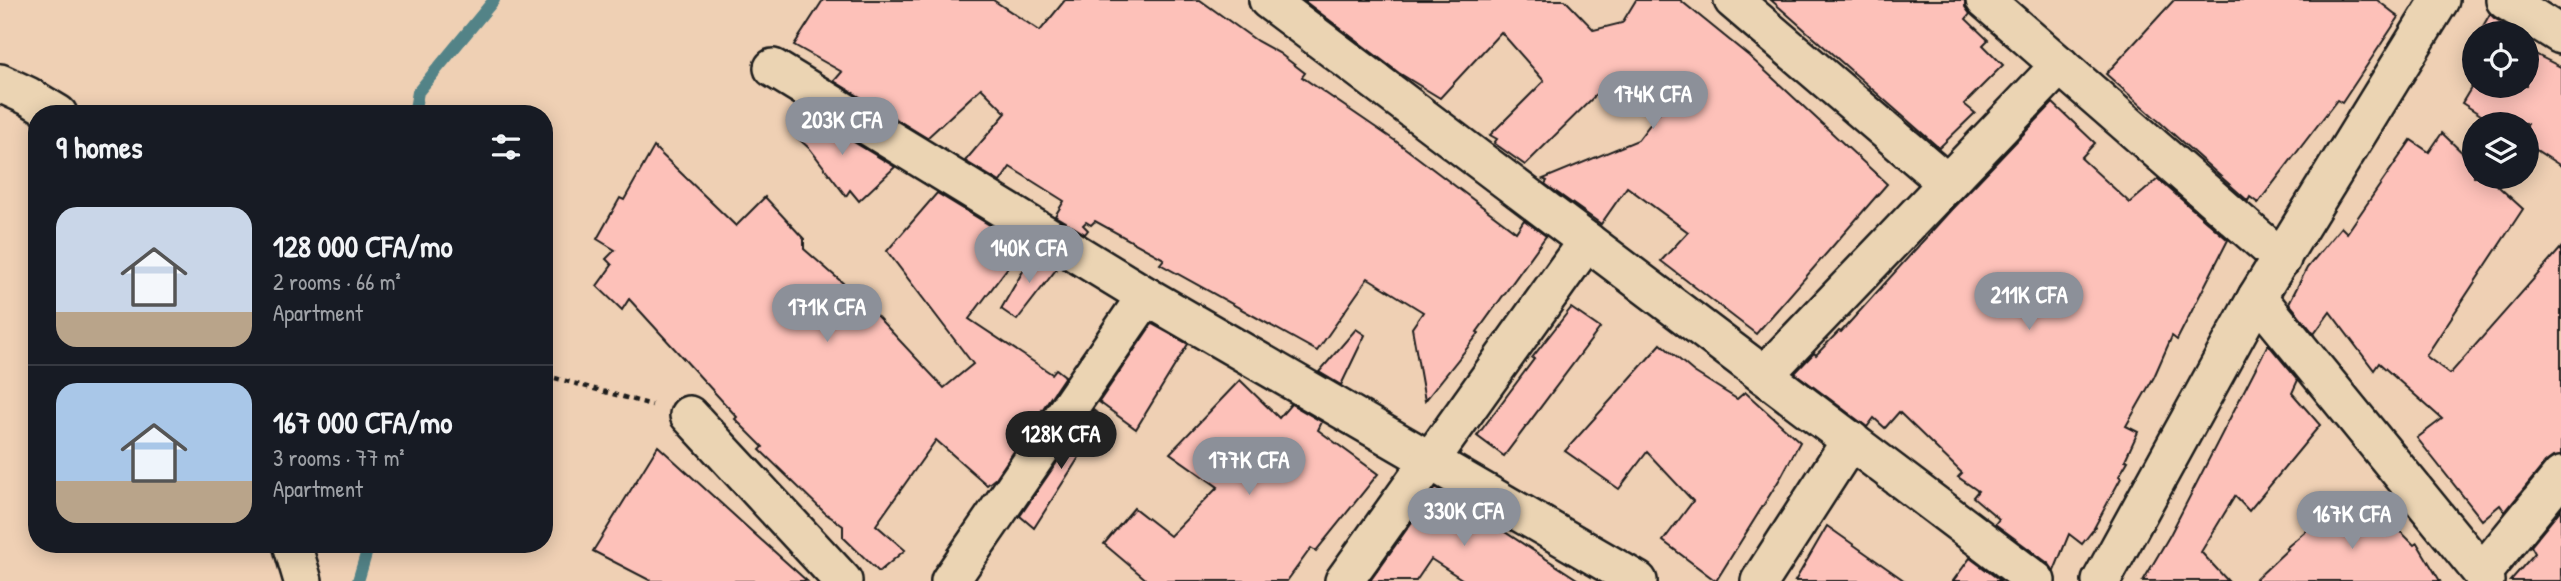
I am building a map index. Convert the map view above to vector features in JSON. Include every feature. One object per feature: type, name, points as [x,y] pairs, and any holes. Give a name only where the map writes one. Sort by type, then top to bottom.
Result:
[{"type":"street","points":[[1268,0],[2036,581]]},
{"type":"street","points":[[1733,0],[1947,183]]},
{"type":"street","points":[[1986,0],[2282,260]]},
{"type":"street","points":[[2505,0],[2561,35]]},
{"type":"street","points":[[2101,581],[2257,297],[2282,260],[2435,2]]},
{"type":"street","points":[[1764,375],[2060,65]]},
{"type":"street","points":[[774,68],[1146,296],[1639,581]]},
{"type":"street","points":[[0,83],[43,105]]},
{"type":"street","points":[[1344,581],[1587,241]]},
{"type":"street","points":[[950,581],[1146,296]]},
{"type":"street","points":[[2257,297],[2483,577],[2561,476]]},
{"type":"street","points":[[689,415],[843,581]]},
{"type":"street","points":[[1760,581],[1851,440]]},
{"type":"street","points":[[295,553],[303,581]]},
{"type":"path","points":[[555,378],[689,415]]},
{"type":"building","points":[[823,0],[993,0],[1040,31],[1065,0],[1200,0],[1257,41],[1279,53],[1305,73],[1302,77],[1397,142],[1516,232],[1524,220],[1546,236],[1477,332],[1479,333],[1425,401],[1412,328],[1423,312],[1368,278],[1317,351],[1160,264],[1164,259],[1095,221],[1091,225],[1086,222],[1083,225],[1088,230],[1085,234],[1055,216],[1064,201],[1010,167],[1000,182],[965,161],[1006,113],[981,88],[927,138],[834,81],[842,72],[794,45]]},
{"type":"building","points":[[1303,0],[1565,0],[1594,30],[1622,23],[1636,0],[1680,0],[1749,56],[1887,184],[1756,334],[1661,261],[1688,232],[1627,187],[1601,224],[1545,184],[1547,181],[1543,179],[1638,140],[1664,106],[1618,73],[1525,165],[1494,143],[1497,139],[1490,135],[1544,81],[1501,32],[1440,98],[1399,73]]},
{"type":"building","points":[[1771,0],[1965,0],[1965,7],[1970,14],[1966,19],[1988,40],[1983,45],[2003,65],[1964,104],[1975,113],[1939,148]]},
{"type":"building","points":[[2174,0],[2377,0],[2399,17],[2342,103],[2337,100],[2258,203],[2250,197],[2248,201],[2106,74]]},
{"type":"building","points":[[2490,14],[2499,21],[2486,21]]},
{"type":"building","points":[[2539,56],[2561,67],[2561,166],[2539,152],[2539,112],[2476,112],[2462,103],[2465,98],[2539,98]]},
{"type":"building","points":[[2053,103],[2095,143],[2081,158],[2130,203],[2158,179],[2228,240],[2177,340],[2172,336],[2154,377],[2126,426],[2138,432],[2125,460],[2128,461],[2119,476],[2121,478],[2093,530],[2082,544],[2069,534],[2054,571],[2049,564],[1995,524],[1999,519],[1973,497],[1978,491],[1958,477],[1962,473],[1899,412],[1885,428],[1874,418],[1867,427],[1795,373],[1814,353],[1816,355],[1841,332],[1950,211]]},
{"type":"building","points":[[806,113],[895,167],[859,201],[850,190],[846,196],[810,149],[790,131]]},
{"type":"building","points":[[2442,133],[2462,152],[2462,189],[2501,189],[2523,209],[2426,356],[2450,374],[2561,248],[2561,456],[2553,457],[2545,463],[2505,512],[2500,505],[2482,520],[2417,438],[2442,419],[2379,363],[2374,370],[2330,312],[2314,334],[2289,303],[2307,268],[2341,227],[2347,233],[2411,140],[2429,152]]},
{"type":"building","points":[[654,147],[736,226],[765,197],[804,239],[804,249],[860,298],[944,388],[973,364],[887,251],[937,193],[1024,246],[969,319],[1052,374],[1056,369],[1065,376],[996,478],[987,485],[936,440],[876,525],[905,550],[879,572],[843,537],[843,526],[825,513],[760,450],[763,447],[735,419],[737,417],[629,299],[622,310],[597,286],[612,265],[606,259],[615,250],[597,239],[620,198],[624,200]]},
{"type":"building","points":[[1034,252],[1058,267],[1017,320],[1001,309]]},
{"type":"building","points":[[1571,308],[1600,328],[1504,456],[1477,436]]},
{"type":"building","points":[[1152,324],[1188,344],[1136,429],[1099,402]]},
{"type":"building","points":[[1356,329],[1365,335],[1341,385],[1319,372]]},
{"type":"building","points":[[1661,344],[1694,372],[1737,399],[1745,392],[1800,442],[1716,581],[1663,541],[1693,501],[1647,452],[1619,489],[1565,451]]},
{"type":"building","points":[[2268,344],[2298,380],[2292,393],[2320,425],[2249,511],[2235,496],[2201,552],[2228,581],[2143,581],[2170,535]]},
{"type":"building","points":[[1240,380],[1279,418],[1291,404],[1322,422],[1318,430],[1378,474],[1316,551],[1311,548],[1287,581],[1148,581],[1104,544],[1134,508],[1170,536],[1218,487],[1170,453]]},
{"type":"building","points":[[1093,410],[1104,418],[1034,528],[1020,516]]},
{"type":"building","points":[[658,446],[807,581],[651,581],[593,551]]},
{"type":"building","points":[[1436,488],[1580,581],[1465,581],[1431,559],[1416,581],[1370,581]]},
{"type":"building","points":[[2367,497],[2414,545],[2417,543],[2440,581],[2254,581],[2288,549],[2286,548],[2342,500],[2352,512]]},
{"type":"building","points":[[2561,509],[2561,581],[2510,581],[2535,553],[2531,546]]},
{"type":"building","points":[[1827,526],[1905,581],[1795,581]]},
{"type":"building","points":[[1970,558],[2001,581],[1953,581]]},
{"type":"waterway","points":[[416,105],[418,92],[494,0]]},
{"type":"waterway","points":[[358,581],[366,553]]}]
